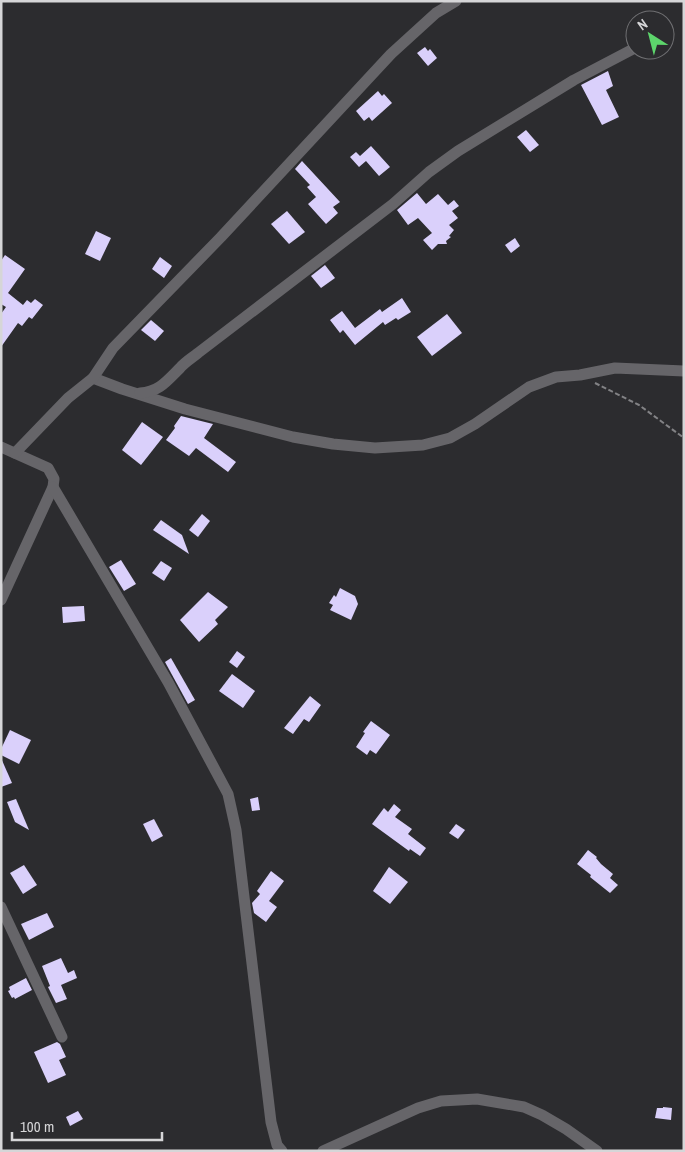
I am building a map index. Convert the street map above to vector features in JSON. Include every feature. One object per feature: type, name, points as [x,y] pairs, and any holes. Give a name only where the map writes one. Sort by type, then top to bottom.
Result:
[{"type":"street","points":[[15,453],[68,398],[93,378],[113,348],[221,237],[391,54],[436,13],[456,1]]},
{"type":"street","points":[[136,393],[151,392],[166,382],[187,362],[393,204],[429,172],[458,151],[574,80],[625,53]]},
{"type":"street","points":[[93,378],[185,408],[293,437],[333,444],[375,448],[423,445],[450,438],[475,424],[529,387],[556,376],[580,375],[615,368],[684,371]]},
{"type":"street","points":[[1,448],[48,468],[54,479],[1,600]]},
{"type":"street","points":[[52,487],[168,682],[228,794],[236,830],[272,1122],[277,1145],[282,1151]]},
{"type":"street","points":[[1,906],[62,1037]]},
{"type":"street","points":[[323,1151],[418,1108],[441,1101],[477,1099],[524,1108],[542,1115],[597,1151]]},
{"type":"path","points":[[580,375],[639,405],[684,438]]},
{"type":"building","points":[[425,47],[428,51],[430,49],[437,58],[428,66],[417,53]]},
{"type":"building","points":[[608,71],[613,86],[606,90],[619,117],[602,125],[581,85]]},
{"type":"building","points":[[378,91],[382,96],[384,94],[392,103],[372,121],[369,117],[364,121],[356,111]]},
{"type":"building","points":[[526,130],[539,145],[530,152],[517,137]]},
{"type":"building","points":[[371,146],[390,167],[379,176],[366,161],[359,167],[350,157],[356,152],[360,156]]},
{"type":"building","points":[[302,161],[340,202],[333,207],[338,213],[326,224],[308,204],[316,197],[307,187],[310,185],[295,169]]},
{"type":"building","points":[[417,193],[426,204],[438,194],[448,205],[454,200],[459,206],[452,211],[458,218],[449,225],[454,230],[449,236],[451,237],[446,241],[447,244],[438,244],[432,250],[423,240],[432,233],[418,218],[408,225],[397,210]]},
{"type":"building","points":[[287,211],[305,232],[289,244],[271,224]]},
{"type":"building","points":[[96,231],[111,238],[100,261],[85,254]]},
{"type":"building","points":[[515,238],[520,246],[511,253],[505,245]]},
{"type":"building","points":[[5,255],[25,269],[8,293],[23,305],[27,300],[31,303],[35,299],[43,305],[32,319],[29,317],[22,326],[18,323],[1,347],[1,314],[6,307],[1,304],[1,261]]},
{"type":"building","points":[[160,257],[172,266],[164,278],[152,269]]},
{"type":"building","points":[[325,265],[335,278],[321,288],[311,276]]},
{"type":"building","points":[[402,298],[411,312],[385,325],[383,322],[355,345],[343,330],[340,333],[330,320],[342,311],[355,328],[380,309],[382,312]]},
{"type":"building","points":[[447,314],[462,333],[432,356],[417,337]]},
{"type":"building","points":[[151,320],[164,331],[155,341],[141,330]]},
{"type":"building","points":[[181,416],[213,424],[204,438],[236,462],[228,472],[196,448],[189,456],[166,440]]},
{"type":"building","points":[[142,422],[163,437],[141,465],[122,450]]},
{"type":"building","points":[[202,514],[210,521],[198,537],[189,530]]},
{"type":"building","points":[[161,520],[182,535],[189,554],[153,530]]},
{"type":"building","points":[[121,560],[136,584],[124,591],[109,567]]},
{"type":"building","points":[[161,561],[172,568],[164,581],[152,573]]},
{"type":"building","points":[[340,588],[355,596],[358,604],[351,620],[330,610],[333,605],[329,603],[334,595],[336,597]]},
{"type":"building","points":[[208,592],[228,607],[215,620],[218,624],[199,642],[180,620]]},
{"type":"building","points":[[84,606],[85,621],[63,623],[62,607]]},
{"type":"building","points":[[237,651],[245,657],[237,668],[229,662]]},
{"type":"building","points":[[171,658],[195,700],[188,704],[165,662]]},
{"type":"building","points":[[232,674],[255,691],[243,708],[219,691]]},
{"type":"building","points":[[310,696],[321,705],[309,722],[304,719],[293,734],[284,728]]},
{"type":"building","points":[[371,721],[390,735],[376,754],[370,750],[367,755],[356,747]]},
{"type":"building","points":[[10,730],[31,740],[19,764],[1,755],[1,749]]},
{"type":"building","points":[[1,758],[12,783],[1,787]]},
{"type":"building","points":[[258,797],[260,810],[252,811],[250,799]]},
{"type":"building","points":[[16,799],[29,830],[15,822],[7,802]]},
{"type":"building","points":[[394,804],[401,810],[395,817],[412,829],[408,834],[426,848],[420,856],[410,849],[409,851],[372,824],[384,808],[388,812]]},
{"type":"building","points":[[154,819],[163,836],[152,842],[143,824]]},
{"type":"building","points":[[456,824],[465,830],[458,839],[449,833]]},
{"type":"building","points":[[588,850],[613,874],[610,878],[618,885],[610,893],[577,864]]},
{"type":"building","points":[[24,865],[37,885],[23,894],[10,873]]},
{"type":"building","points":[[389,867],[408,882],[390,904],[373,891]]},
{"type":"building","points":[[271,871],[284,881],[269,901],[277,907],[266,922],[254,913],[252,903],[260,894],[257,891]]},
{"type":"building","points":[[47,913],[54,927],[29,940],[21,924]]},
{"type":"building","points":[[61,958],[68,973],[74,970],[77,978],[61,985],[67,999],[56,1003],[48,987],[50,986],[42,966]]},
{"type":"building","points":[[26,978],[32,990],[15,999],[14,997],[12,998],[8,991],[10,990],[9,987]]},
{"type":"building","points":[[57,1042],[60,1044],[66,1057],[59,1060],[66,1075],[48,1083],[34,1052]]},
{"type":"building","points":[[657,1108],[672,1108],[671,1120],[655,1118]]},
{"type":"building","points":[[78,1111],[83,1119],[70,1126],[66,1117]]}]
